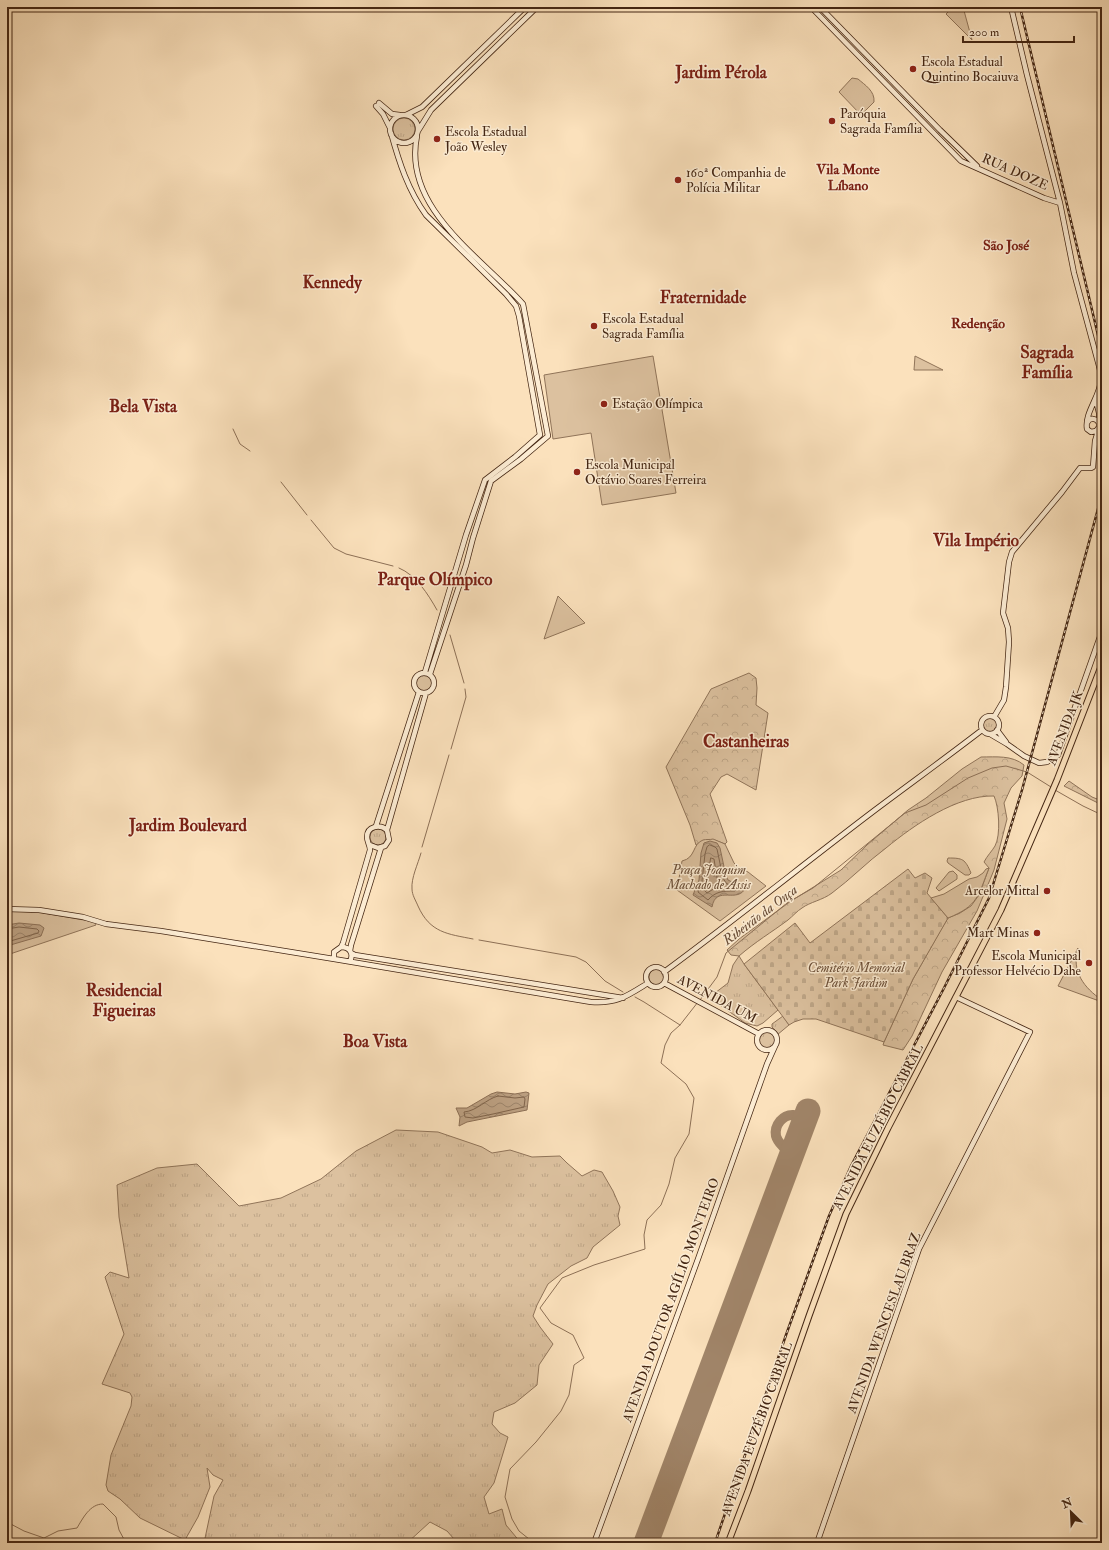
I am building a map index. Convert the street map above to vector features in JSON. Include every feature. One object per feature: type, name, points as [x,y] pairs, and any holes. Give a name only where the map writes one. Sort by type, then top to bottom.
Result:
[{"type":"main road","name":"AVENIDA JK","points":[[1048,800],[1102,664]]},
{"type":"main road","name":"AVENIDA EUZÉBIO CABRAL","points":[[728,1543],[748,1491],[846,1214],[880,1142],[1001,910],[1048,800]]},
{"type":"street","points":[[425,672],[466,535],[485,480],[540,435],[524,341],[516,306],[506,294],[426,215],[416,201],[410,188],[391,130],[394,120],[422,107],[525,7]]},
{"type":"street","points":[[430,674],[466,565],[491,481],[522,459],[548,436],[523,304],[447,227],[429,205],[418,181],[414,149],[418,134],[431,110],[537,7]]},
{"type":"street","name":"RUA DOZE","points":[[810,7],[961,161],[1044,198],[1060,203]]},
{"type":"street","points":[[820,7],[979,169]]},
{"type":"street","points":[[1011,7],[1060,203],[1074,273],[1102,380],[1086,427],[1095,441]]},
{"type":"street","points":[[378,105],[392,114],[411,116],[417,123],[418,134],[410,142],[401,142],[396,140],[378,105]]},
{"type":"street","points":[[994,717],[1004,700],[1006,687],[1009,642],[1008,628],[1003,613],[1009,562],[1012,552],[1080,468],[1092,468],[1095,441],[1100,425],[1096,400]]},
{"type":"street","points":[[1088,420],[1097,420],[1100,425]]},
{"type":"street","points":[[1089,431],[1096,431],[1100,425]]},
{"type":"street","points":[[990,734],[997,730],[999,723],[994,717],[988,716],[983,719],[980,725],[982,730],[1007,744],[1024,756],[1039,763],[1047,762],[1058,755],[1102,631]]},
{"type":"street","points":[[425,672],[430,674],[435,683],[432,690],[426,693],[419,692],[415,687],[414,681],[419,674],[425,672]]},
{"type":"street","points":[[381,848],[375,848],[370,845],[367,840],[367,834],[376,826],[419,692]]},
{"type":"street","points":[[350,961],[353,938],[381,848],[389,840],[387,830],[426,693]]},
{"type":"street","points":[[664,972],[876,809],[982,730]]},
{"type":"street","points":[[997,730],[1007,744]]},
{"type":"street","points":[[376,826],[387,830]]},
{"type":"street","points":[[334,959],[334,952],[341,947],[343,942],[370,850],[370,845]]},
{"type":"street","points":[[7,909],[38,910],[83,917],[106,924],[169,932],[350,961],[591,1002],[604,1003],[619,1000],[648,983]]},
{"type":"street","points":[[341,947],[345,947],[355,955],[623,998]]},
{"type":"street","points":[[659,968],[664,972],[666,978],[664,983],[656,987],[648,983],[646,977],[650,970],[659,968]]},
{"type":"street","name":"AVENIDA UM","points":[[664,983],[759,1034]]},
{"type":"street","name":"AVENIDA WENCESLAU BRAZ","points":[[817,1543],[919,1249],[1030,1032],[956,997]]},
{"type":"street","points":[[759,1034],[765,1030],[771,1031],[776,1035],[776,1044],[771,1049],[765,1049]]},
{"type":"street","name":"AVENIDA DOUTOR AGÍLIO MONTEIRO","points":[[759,1034],[757,1041],[761,1048],[765,1049],[767,1064]]},
{"type":"street","name":"AVENIDA DOUTOR AGÍLIO MONTEIRO","points":[[594,1543],[698,1259],[767,1064],[776,1044]]},
{"type":"green space","points":[[953,7],[963,7],[972,40],[946,14]]},
{"type":"green space","points":[[852,78],[858,79],[866,86],[871,91],[874,98],[874,102],[861,115],[839,92]]},
{"type":"green space","points":[[400,118],[408,118],[415,125],[415,133],[408,140],[400,140],[393,133],[393,125]]},
{"type":"green space","name":"Estação Olímpica","points":[[653,356],[676,493],[602,505],[591,433],[553,439],[544,375]]},
{"type":"green space","points":[[915,356],[943,370],[914,370]]},
{"type":"green space","points":[[558,596],[585,623],[544,639]]},
{"type":"green space","points":[[749,673],[756,678],[756,705],[768,713],[756,790],[727,774],[721,777],[710,794],[727,842],[725,844],[713,840],[706,840],[696,845],[690,825],[666,767],[711,689]]},
{"type":"green space","points":[[421,675],[427,675],[432,680],[430,689],[427,691],[421,691],[416,686],[416,680]]},
{"type":"green space","points":[[990,717],[997,722],[998,725],[993,732],[990,733],[983,728],[982,725],[987,718]]},
{"type":"green space","points":[[981,757],[1004,757],[1019,762],[1024,765],[1022,776],[1011,788],[1004,803],[1007,819],[994,870],[977,911],[942,972],[912,1036],[903,1050],[883,1045],[913,979],[948,918],[971,906],[979,895],[989,868],[984,862],[995,846],[998,835],[998,814],[994,796],[965,800],[923,821],[897,839],[832,893],[800,909],[788,920],[739,956],[731,955],[727,950],[739,939],[791,901],[841,870],[867,845],[908,810],[926,798],[962,769]]},
{"type":"green space","points":[[1069,781],[1092,797],[1102,801],[1102,805],[1064,786]]},
{"type":"green space","points":[[375,829],[381,829],[386,834],[384,843],[381,845],[375,845],[370,840],[370,834]]},
{"type":"green space","name":"Praça Joaquim Machado de Assis","points":[[713,839],[725,844],[734,863],[739,868],[748,872],[766,886],[720,921],[677,890],[682,861],[690,857],[700,842]]},
{"type":"green space","points":[[948,858],[963,860],[971,873],[969,875],[965,875],[948,863]]},
{"type":"green space","points":[[989,868],[976,899],[966,909],[958,914],[948,918],[931,898],[944,894],[969,879],[977,877]]},
{"type":"green space","name":"Cemitério Memorial Park Jardim","points":[[908,869],[915,878],[925,873],[932,878],[927,893],[948,918],[913,979],[884,1042],[816,1019],[803,1019],[789,1025],[744,964],[795,923],[810,943]]},
{"type":"green space","points":[[953,871],[957,875],[957,879],[939,891],[936,888],[949,872]]},
{"type":"green space","points":[[7,911],[38,912],[95,922],[96,925],[7,955]]},
{"type":"green space","points":[[1078,948],[1076,964],[1081,978],[1090,990],[1102,1000],[1102,1002],[1058,986]]},
{"type":"green space","points":[[739,956],[778,1010],[763,1023],[757,1026],[745,1023],[712,999],[715,993],[728,983],[733,965]]},
{"type":"green space","points":[[654,969],[660,969],[665,974],[663,983],[660,985],[654,985],[649,980],[649,974]]},
{"type":"green space","points":[[783,1016],[789,1025],[777,1035],[772,1027],[772,1024]]},
{"type":"green space","points":[[767,1031],[773,1034],[776,1040],[773,1046],[767,1049],[761,1046],[758,1040],[761,1034]]},
{"type":"green space","points":[[396,1130],[438,1132],[482,1147],[492,1153],[510,1150],[532,1157],[560,1156],[582,1176],[594,1170],[602,1172],[620,1207],[618,1216],[620,1225],[593,1247],[587,1258],[571,1266],[548,1284],[537,1305],[533,1316],[553,1344],[539,1365],[537,1385],[515,1403],[494,1412],[492,1424],[500,1433],[508,1437],[494,1483],[484,1497],[489,1514],[502,1509],[506,1525],[521,1543],[477,1543],[475,1541],[454,1539],[447,1531],[430,1522],[407,1543],[204,1543],[214,1496],[223,1480],[213,1475],[207,1468],[210,1487],[198,1517],[185,1540],[140,1518],[120,1499],[108,1491],[106,1485],[111,1455],[131,1406],[132,1397],[130,1393],[102,1384],[124,1334],[105,1277],[110,1272],[129,1278],[119,1217],[117,1185],[157,1168],[197,1164],[239,1206],[281,1198],[321,1179],[356,1151]]},
{"type":"water","points":[[710,841],[717,843],[720,848],[728,880],[738,885],[744,883],[746,887],[738,894],[722,895],[718,897],[714,900],[712,907],[693,895],[699,880],[701,853],[704,843]]},
{"type":"water","points":[[19,923],[40,925],[44,928],[41,936],[7,946],[7,925]]},
{"type":"water","points":[[497,1092],[515,1094],[526,1092],[529,1093],[527,1110],[467,1122],[459,1126],[460,1117],[456,1108],[467,1108]]},
{"type":"waterway","points":[[233,429],[240,444],[250,451]]},
{"type":"waterway","points":[[281,482],[307,515]]},
{"type":"waterway","points":[[311,520],[334,548],[346,554],[393,566]]},
{"type":"waterway","points":[[399,568],[411,575],[416,580],[426,592],[437,610]]},
{"type":"waterway","points":[[450,635],[464,683]]},
{"type":"waterway","points":[[451,749],[466,697],[465,689]]},
{"type":"waterway","points":[[422,847],[449,755]]},
{"type":"waterway","name":"Ribeirão da Onça","points":[[700,1000],[717,977],[726,953],[787,903],[813,888],[905,813],[926,805],[968,778],[992,768],[1006,766],[1027,772],[1051,787]]},
{"type":"waterway","name":"Ribeirão da Onça","points":[[1055,790],[1102,815]]},
{"type":"waterway","points":[[421,853],[414,876],[412,889],[414,898],[423,915],[428,922],[441,931],[456,936],[473,939]]},
{"type":"waterway","points":[[479,940],[576,957],[586,962],[605,981],[623,992]]},
{"type":"waterway","points":[[635,997],[680,1025]]},
{"type":"waterway","name":"Ribeirão da Onça","points":[[531,1543],[529,1539],[519,1531],[512,1519],[505,1497],[510,1469],[536,1442],[561,1411],[569,1395],[574,1365],[584,1358],[573,1335],[551,1323],[540,1308],[562,1278],[594,1265],[645,1249],[644,1235],[647,1220],[661,1205],[669,1184],[675,1158],[689,1134],[694,1098],[686,1084],[661,1063],[665,1045],[671,1033],[680,1025],[698,1002]]},
{"type":"waterway","name":"Ribeirão da Onça","points":[[7,1522],[24,1531],[44,1538],[58,1531],[77,1528],[84,1516],[94,1506],[103,1504],[116,1517],[119,1530],[126,1543]]},
{"type":"waterway","name":"Ribeirão da Onça","points":[[433,1543],[437,1540],[448,1543]]},
{"type":"taxiway","points":[[789,1163],[785,1149],[777,1140],[776,1128],[780,1121],[786,1116],[794,1115],[805,1120]]},
{"type":"runway","points":[[646,1543],[808,1111]]},
{"type":"railway","points":[[1020,7],[1102,352]]},
{"type":"railway","points":[[715,1543],[786,1335],[829,1216],[851,1166],[943,990],[989,898],[1022,790],[1102,494]]},
{"type":"place","name":"Escola Estadual Quintino Bocaiuva","points":[[913,69]]},
{"type":"place","name":"Paróquia Sagrada Família","points":[[832,121]]},
{"type":"place","name":"Escola Estadual João Wesley","points":[[437,139]]},
{"type":"place","name":"160ª Companhia de Polícia Militar","points":[[678,180]]},
{"type":"place","name":"Escola Estadual Sagrada Família","points":[[594,326]]},
{"type":"place","name":"Estação Olímpica","points":[[604,404]]},
{"type":"place","name":"Escola Municipal Octávio Soares Ferreira","points":[[577,472]]},
{"type":"place","name":"Arcelor Mittal","points":[[1047,891]]},
{"type":"place","name":"Mart Minas","points":[[1037,933]]},
{"type":"place","name":"Escola Municipal Professor Helvécio Dahe","points":[[1089,963]]},
{"type":"district","name":"Jardim Pérola","points":[[721,72]]},
{"type":"district","name":"Vila Monte Líbano","points":[[848,178]]},
{"type":"district","name":"São José","points":[[1006,245]]},
{"type":"district","name":"Kennedy","points":[[332,282]]},
{"type":"district","name":"Fraternidade","points":[[703,297]]},
{"type":"district","name":"Redenção","points":[[978,323]]},
{"type":"district","name":"Sagrada Família","points":[[1047,362]]},
{"type":"district","name":"Bela Vista","points":[[143,406]]},
{"type":"district","name":"Vila Império","points":[[976,540]]},
{"type":"district","name":"Parque Olímpico","points":[[435,579]]},
{"type":"district","name":"Castanheiras","points":[[746,741]]},
{"type":"district","name":"Jardim Boulevard","points":[[188,825]]},
{"type":"district","name":"Residencial Figueiras","points":[[124,1000]]},
{"type":"district","name":"Boa Vista","points":[[375,1041]]}]
